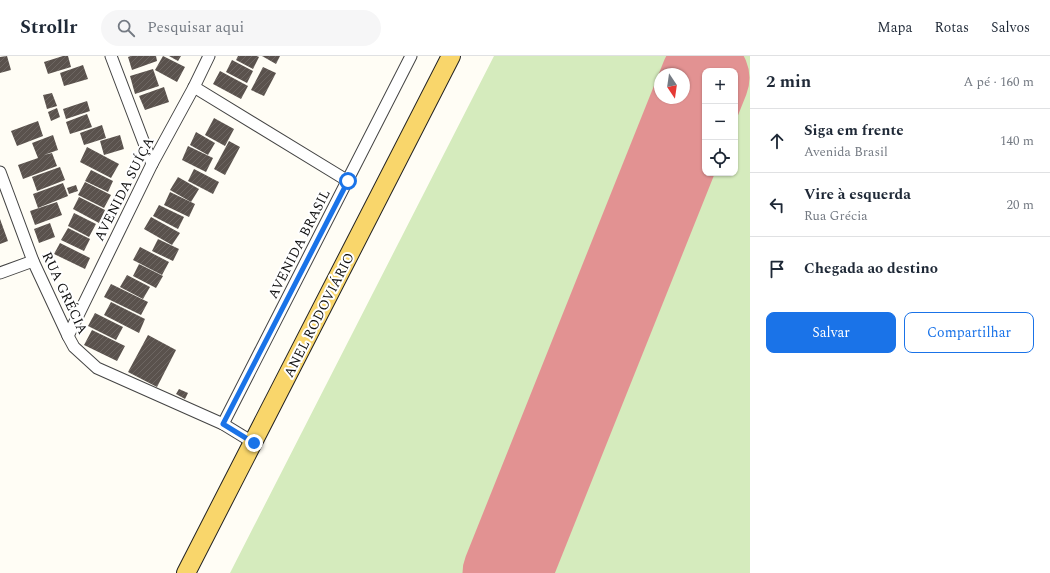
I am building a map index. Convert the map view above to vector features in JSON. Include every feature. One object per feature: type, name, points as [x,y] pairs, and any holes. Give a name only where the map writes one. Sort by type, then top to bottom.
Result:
[{"type":"main road","name":"ANEL RODOVIÁRIO","points":[[186,573],[254,443],[451,56]]},
{"type":"street","points":[[111,56],[152,164]]},
{"type":"street","name":"AVENIDA SUÍÇA","points":[[68,336],[152,164],[194,87],[208,56]]},
{"type":"street","name":"AVENIDA BRASIL","points":[[223,424],[412,56]]},
{"type":"street","points":[[194,87],[348,181]]},
{"type":"street","name":"RUA GRÉCIA","points":[[0,172],[33,261],[74,347],[97,368],[223,424],[254,443]]},
{"type":"street","points":[[0,273],[33,261]]},
{"type":"green space","points":[[494,56],[750,56],[750,573],[230,573]]},
{"type":"building","points":[[7,56],[11,70],[0,73],[0,57]]},
{"type":"building","points":[[63,56],[68,56],[71,67],[48,74],[44,62]]},
{"type":"building","points":[[156,56],[157,61],[132,70],[128,57]]},
{"type":"building","points":[[163,56],[185,67],[177,82],[155,70]]},
{"type":"building","points":[[169,56],[181,56],[178,61]]},
{"type":"building","points":[[238,56],[259,57],[253,69],[236,60]]},
{"type":"building","points":[[262,56],[280,56],[276,64]]},
{"type":"building","points":[[232,60],[253,71],[247,83],[226,72]]},
{"type":"building","points":[[83,65],[88,79],[64,86],[60,73]]},
{"type":"building","points":[[263,67],[276,73],[264,96],[251,90]]},
{"type":"building","points":[[153,69],[159,86],[135,94],[130,76]]},
{"type":"building","points":[[220,71],[248,86],[241,99],[213,84]]},
{"type":"building","points":[[164,87],[169,102],[145,110],[139,96]]},
{"type":"building","points":[[52,93],[57,106],[47,109],[43,95]]},
{"type":"building","points":[[87,101],[90,111],[66,119],[63,109]]},
{"type":"building","points":[[57,108],[60,117],[51,121],[48,112]]},
{"type":"building","points":[[87,114],[92,127],[70,134],[66,122]]},
{"type":"building","points":[[214,118],[234,129],[225,146],[205,135]]},
{"type":"building","points":[[38,121],[43,136],[17,146],[11,131]]},
{"type":"building","points":[[102,125],[106,138],[84,145],[80,133]]},
{"type":"building","points":[[196,132],[215,143],[208,155],[190,145]]},
{"type":"building","points":[[53,135],[58,150],[44,155],[52,153],[57,166],[23,179],[18,165],[38,158],[32,143]]},
{"type":"building","points":[[120,135],[124,149],[104,155],[100,141]]},
{"type":"building","points":[[229,141],[240,147],[225,175],[214,169]]},
{"type":"building","points":[[188,146],[213,158],[206,172],[182,160]]},
{"type":"building","points":[[87,147],[119,164],[111,178],[80,162]]},
{"type":"building","points":[[60,167],[65,180],[37,191],[32,177]]},
{"type":"building","points":[[194,169],[219,182],[213,194],[188,181]]},
{"type":"building","points":[[91,170],[113,181],[108,192],[85,181]]},
{"type":"building","points":[[178,177],[199,189],[191,202],[170,190]]},
{"type":"building","points":[[85,182],[111,195],[104,208],[78,195]]},
{"type":"building","points":[[63,183],[68,196],[38,208],[33,194]]},
{"type":"building","points":[[76,185],[78,191],[69,194],[67,188]]},
{"type":"building","points":[[170,192],[195,204],[189,217],[164,205]]},
{"type":"building","points":[[79,197],[105,210],[99,223],[73,209]]},
{"type":"building","points":[[57,202],[62,215],[35,225],[30,211]]},
{"type":"building","points":[[159,205],[184,217],[178,229],[153,216]]},
{"type":"building","points":[[74,213],[96,224],[89,237],[68,226]]},
{"type":"building","points":[[151,217],[180,233],[172,245],[144,229]]},
{"type":"building","points":[[0,219],[8,241],[0,244]]},
{"type":"building","points":[[50,223],[55,237],[39,243],[34,229]]},
{"type":"building","points":[[68,228],[90,239],[84,251],[61,240]]},
{"type":"building","points":[[158,239],[179,249],[173,261],[152,251]]},
{"type":"building","points":[[60,243],[90,258],[85,269],[54,254]]},
{"type":"building","points":[[140,247],[169,262],[162,275],[133,260]]},
{"type":"building","points":[[139,264],[163,276],[156,288],[133,276]]},
{"type":"building","points":[[127,275],[150,287],[143,299],[120,287]]},
{"type":"building","points":[[111,284],[148,302],[141,315],[104,297]]},
{"type":"building","points":[[111,302],[145,319],[139,333],[104,315]]},
{"type":"building","points":[[95,313],[123,327],[116,340],[88,326]]},
{"type":"building","points":[[92,330],[125,346],[117,361],[84,345]]},
{"type":"building","points":[[148,335],[176,350],[157,387],[128,372]]},
{"type":"building","points":[[179,389],[188,393],[185,399],[176,394]]},
{"type":"runway","points":[[507,573],[702,86]]},
{"type":"route","points":[[254,443],[223,424],[348,181]]}]
